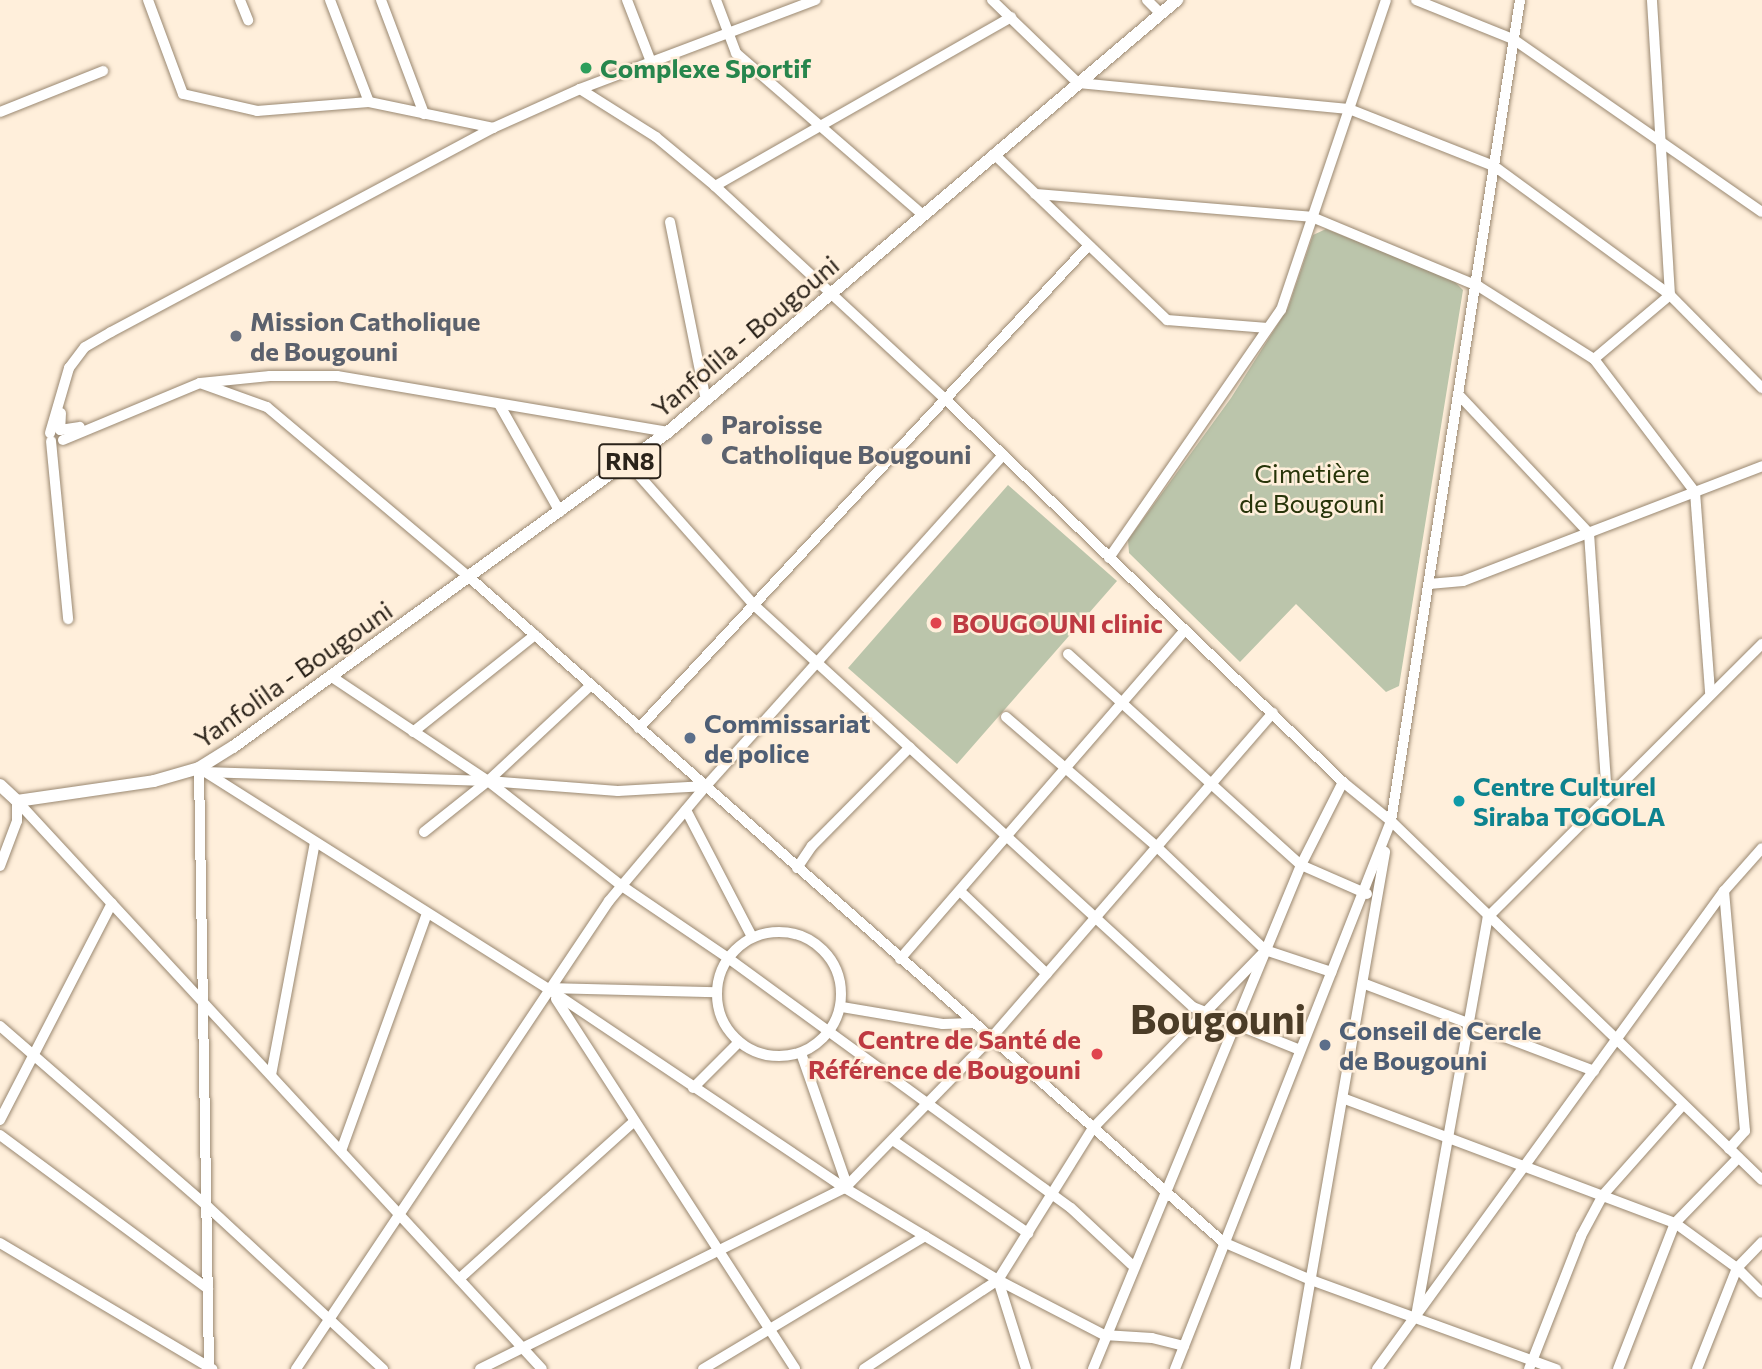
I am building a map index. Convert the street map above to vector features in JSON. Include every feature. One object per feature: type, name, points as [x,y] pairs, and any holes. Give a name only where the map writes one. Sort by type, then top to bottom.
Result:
[{"type":"main road","name":"Yanfolila - Bougouni","points":[[17,800],[154,781],[199,770],[332,677],[668,432],[1177,0]]},
{"type":"main road","points":[[0,785],[17,800]]},
{"type":"street","points":[[148,0],[183,94],[257,111],[369,102],[493,128]]},
{"type":"street","points":[[240,0],[248,20]]},
{"type":"street","points":[[330,0],[369,102]]},
{"type":"street","points":[[381,0],[424,114]]},
{"type":"street","points":[[627,0],[651,62]]},
{"type":"street","points":[[716,0],[736,53],[822,123],[923,215]]},
{"type":"street","points":[[68,619],[56,470],[57,437],[69,368],[85,347],[493,128],[580,89],[816,0]]},
{"type":"street","points":[[992,0],[1077,83],[1349,109],[1493,166],[1670,295],[1762,388]]},
{"type":"street","points":[[1147,0],[1161,14]]},
{"type":"street","points":[[1109,558],[1281,310],[1386,0]]},
{"type":"street","points":[[1416,0],[1513,39],[1663,139],[1762,212]]},
{"type":"street","points":[[1295,1369],[1365,984],[1370,933],[1391,821],[1458,394],[1478,286],[1493,166],[1520,0]]},
{"type":"street","points":[[1652,0],[1663,139],[1670,295]]},
{"type":"street","points":[[715,186],[1011,17]]},
{"type":"street","points":[[0,112],[103,71]]},
{"type":"street","points":[[580,89],[656,137],[715,186],[945,399],[1343,782],[1391,821],[1615,1042],[1762,1180]]},
{"type":"street","points":[[994,154],[1167,320],[1268,328]]},
{"type":"street","points":[[1035,194],[1312,217],[1478,286],[1594,359],[1695,492],[1710,692]]},
{"type":"street","points":[[670,222],[706,400]]},
{"type":"street","points":[[639,728],[1089,245]]},
{"type":"street","points":[[1594,359],[1670,295]]},
{"type":"street","points":[[57,437],[201,383],[270,376],[337,376],[668,432]]},
{"type":"street","points":[[201,383],[267,407],[469,577],[1223,1242],[1311,1280],[1416,1316],[1531,1365],[1556,1369]]},
{"type":"street","points":[[1458,394],[1589,533],[1607,797]]},
{"type":"street","points":[[499,404],[560,512]]},
{"type":"street","points":[[296,1369],[622,886],[706,786],[1003,455]]},
{"type":"street","points":[[628,463],[754,604],[1193,1007],[1239,1022],[1300,1050]]},
{"type":"street","points":[[1429,584],[1463,581],[1762,466]]},
{"type":"street","points":[[900,958],[1009,836],[1184,631]]},
{"type":"street","points":[[412,732],[535,635]]},
{"type":"street","points":[[1416,1316],[1488,917],[1710,692],[1762,644]]},
{"type":"street","points":[[1068,654],[1301,865],[1367,890]]},
{"type":"street","points":[[332,677],[488,781],[622,886],[729,958],[1053,1195],[1132,1265]]},
{"type":"street","points":[[424,832],[488,781],[590,686]]},
{"type":"street","points":[[480,1369],[846,1186],[894,1141],[992,1037],[1273,712]]},
{"type":"street","points":[[1006,717],[1157,847],[1265,950],[1331,972]]},
{"type":"street","points":[[797,868],[812,846],[910,747]]},
{"type":"street","points":[[199,770],[488,781],[618,791],[706,786]]},
{"type":"street","points":[[199,770],[550,991],[693,1088],[998,1280],[1104,1335],[1184,1346]]},
{"type":"street","points":[[199,770],[206,1005],[211,1368]]},
{"type":"street","points":[[1093,1369],[1132,1265],[1239,1022],[1265,950],[1301,865],[1343,782]]},
{"type":"street","points":[[0,866],[17,821],[17,800]]},
{"type":"street","points":[[17,800],[542,1369]]},
{"type":"street","points":[[686,810],[752,937]]},
{"type":"street","points":[[1175,1369],[1331,972],[1367,890],[1391,821]]},
{"type":"street","points":[[271,1075],[314,842]]},
{"type":"street","points":[[1377,1369],[1724,891],[1762,848]]},
{"type":"street","points":[[1367,890],[1370,933]]},
{"type":"street","points":[[960,891],[1047,974]]},
{"type":"street","points":[[1724,891],[1745,1131],[1729,1149]]},
{"type":"street","points":[[0,1120],[112,903]]},
{"type":"street","points":[[341,1151],[427,914]]},
{"type":"street","points":[[791,932],[817,944],[836,968],[842,1007],[827,1032],[801,1053],[775,1057],[739,1042],[726,1029],[716,992],[720,971],[729,958],[752,937],[791,932]]},
{"type":"street","points":[[864,1369],[998,1280],[1093,1128],[1265,950]]},
{"type":"street","points":[[1365,984],[1594,1070]]},
{"type":"street","points":[[550,991],[716,992]]},
{"type":"street","points":[[550,991],[632,1123],[795,1369]]},
{"type":"street","points":[[842,1007],[943,1024],[973,1023]]},
{"type":"street","points":[[0,1026],[207,1206],[383,1369]]},
{"type":"street","points":[[693,1088],[739,1042]]},
{"type":"street","points":[[801,1053],[846,1186]]},
{"type":"street","points":[[1345,1099],[1447,1141],[1675,1223],[1737,1268],[1762,1293]]},
{"type":"street","points":[[1531,1365],[1581,1236],[1603,1195],[1683,1105]]},
{"type":"street","points":[[459,1279],[632,1123]]},
{"type":"street","points":[[0,1135],[208,1289]]},
{"type":"street","points":[[894,1141],[1028,1233]]},
{"type":"street","points":[[1618,1369],[1675,1223],[1738,1158]]},
{"type":"street","points":[[703,1369],[925,1236]]},
{"type":"street","points":[[1698,1369],[1737,1268],[1762,1242]]},
{"type":"street","points":[[0,1243],[211,1368]]},
{"type":"street","points":[[998,1280],[1026,1369]]},
{"type":"green space","name":"Cimetière de Bougouni","points":[[1326,229],[1452,279],[1463,290],[1399,686],[1386,692],[1296,604],[1240,662],[1129,553],[1128,540],[1231,398],[1288,308],[1313,235]]},
{"type":"green space","points":[[1008,485],[1117,581],[957,764],[848,668]]},
{"type":"place","name":"Complexe Sportif","points":[[586,68]]},
{"type":"place","name":"Mission Catholique de Bougouni","points":[[236,336]]},
{"type":"place","name":"Paroisse Catholique Bougouni","points":[[707,439]]},
{"type":"place","name":"BOUGOUNI clinic","points":[[936,623]]},
{"type":"place","name":"Commissariat de police","points":[[690,738]]},
{"type":"place","name":"Centre Culturel Siraba TOGOLA","points":[[1459,801]]},
{"type":"place","name":"Conseil de Cercle de Bougouni","points":[[1325,1045]]},
{"type":"place","name":"Centre de Santé de Référence de Bougouni","points":[[1097,1054]]},
{"type":"district","name":"Bougouni","points":[[1218,1018]]}]
